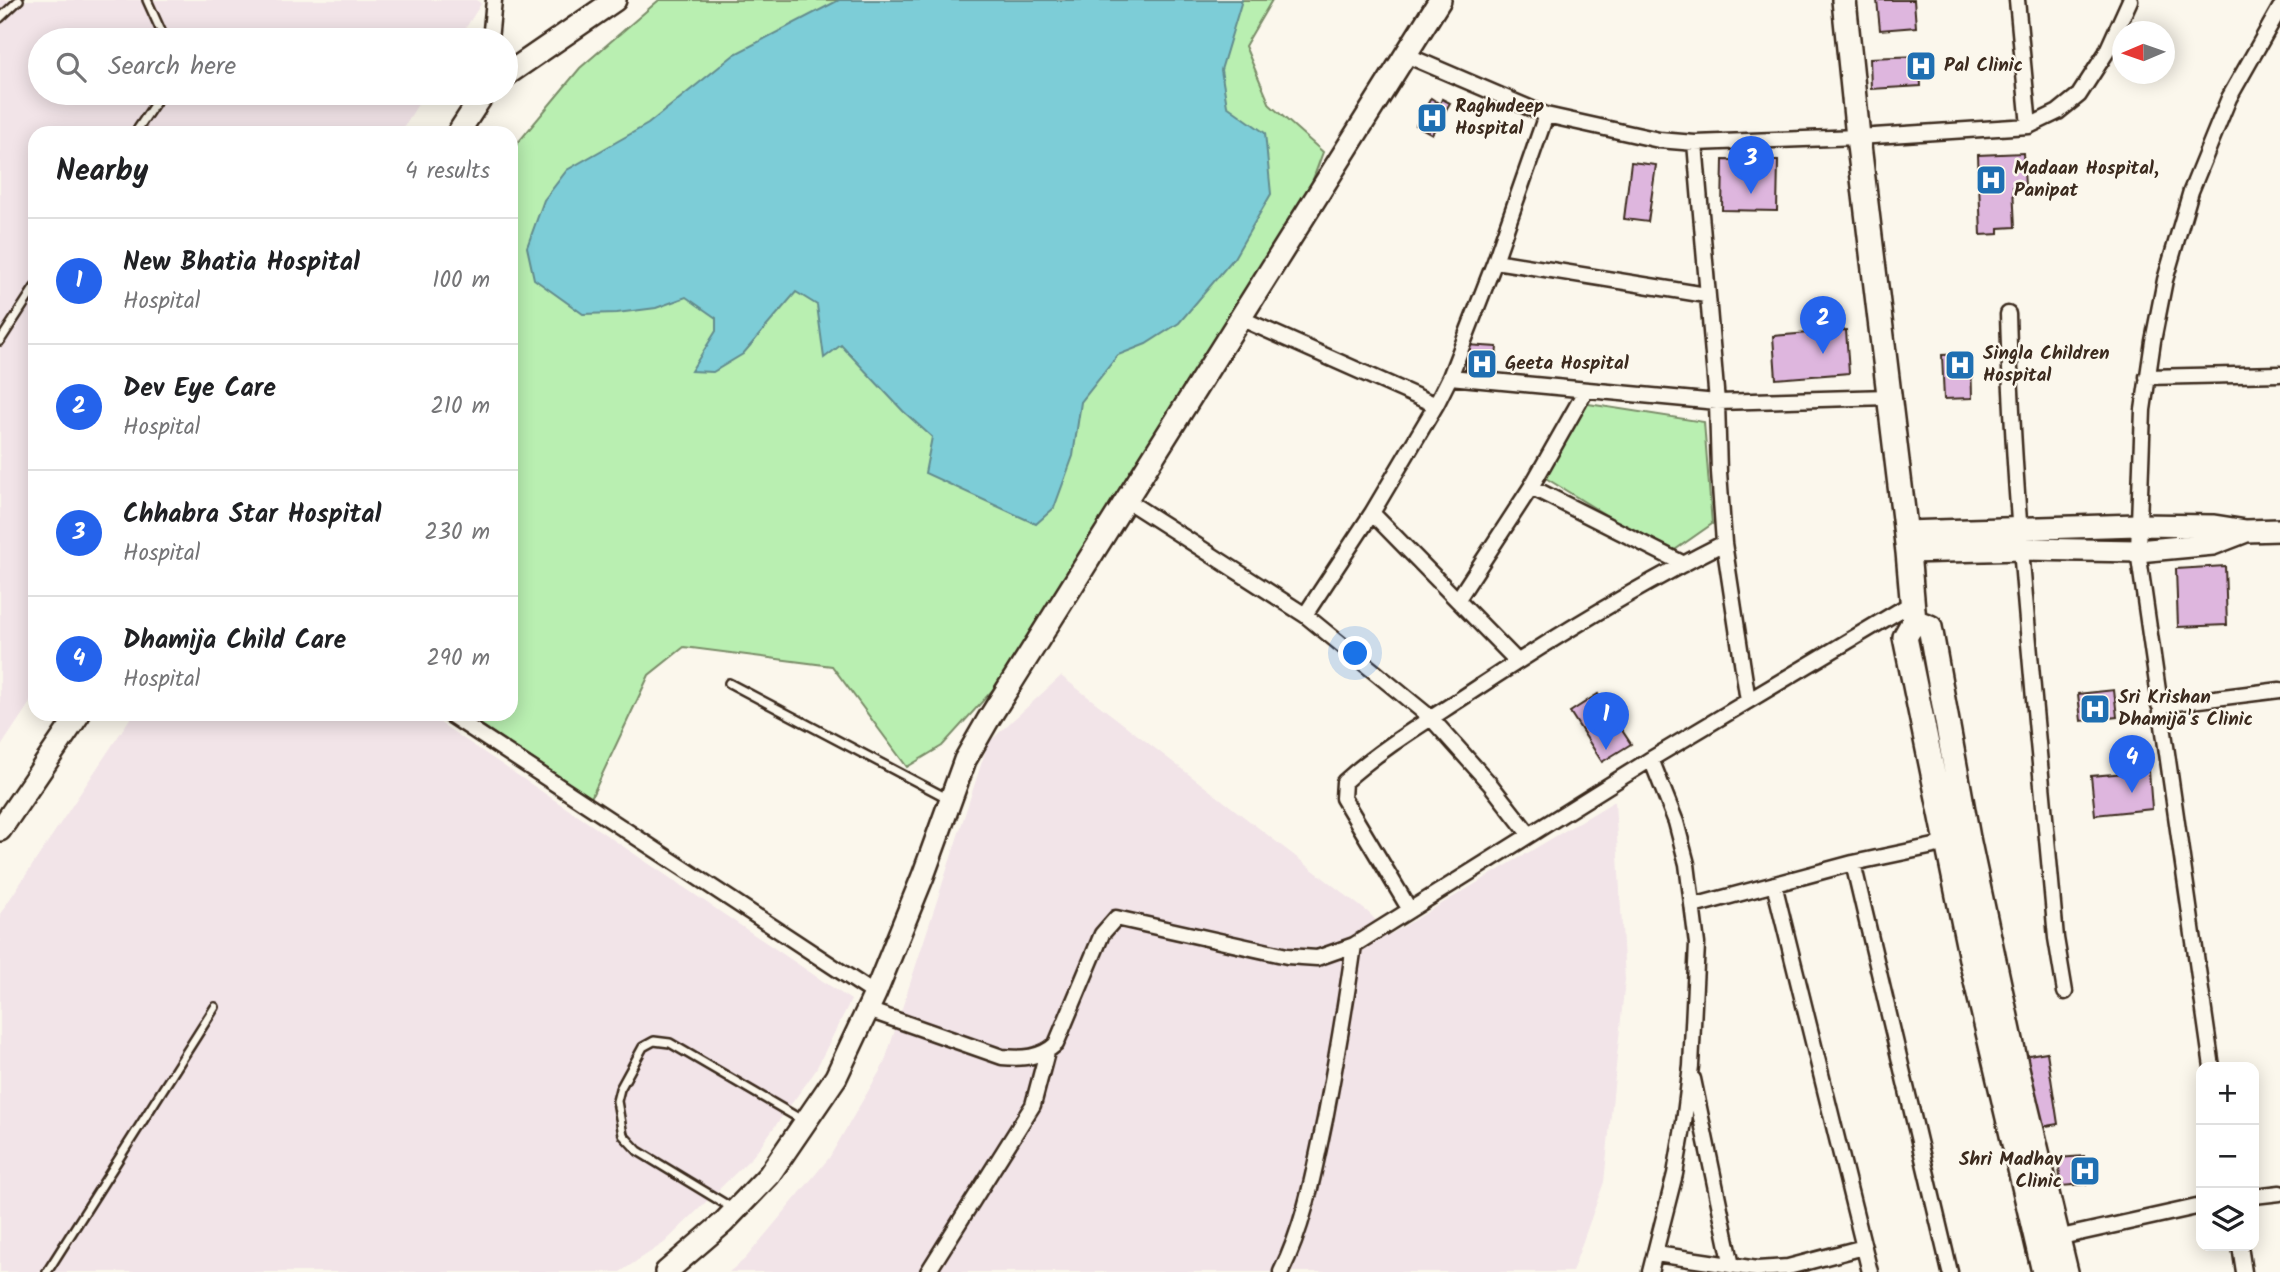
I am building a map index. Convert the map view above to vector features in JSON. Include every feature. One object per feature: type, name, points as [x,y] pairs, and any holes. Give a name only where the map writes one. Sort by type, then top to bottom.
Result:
[{"type":"main road","points":[[1844,0],[1913,612],[1930,627],[1957,841],[2016,1064],[2031,1167],[2048,1240],[2066,1272]]},
{"type":"main road","points":[[2044,1272],[2048,1240]]},
{"type":"street","points":[[492,28],[494,0]]},
{"type":"street","points":[[518,67],[615,0]]},
{"type":"street","points":[[666,1272],[736,1210],[769,1174],[836,1077],[872,1002],[923,876],[965,760],[1440,0]]},
{"type":"street","points":[[2017,0],[2029,126]]},
{"type":"street","points":[[1406,55],[1546,114],[1627,134],[1695,143],[1858,137],[2029,126],[2058,112],[2079,95],[2106,53],[2130,0]]},
{"type":"street","points":[[2211,1062],[2159,705],[2138,551],[2137,525],[2147,377],[2165,280],[2191,191],[2229,98],[2280,8]]},
{"type":"street","points":[[463,126],[476,105]]},
{"type":"street","points":[[1305,615],[1372,513],[1450,377],[1495,261],[1546,114]]},
{"type":"street","points":[[1695,143],[1717,402],[1724,543],[1748,701]]},
{"type":"street","points":[[1495,261],[1706,295]]},
{"type":"street","points":[[2008,314],[2011,400],[2022,539],[2056,938],[2065,992]]},
{"type":"street","points":[[1240,318],[1436,405]]},
{"type":"street","points":[[2147,377],[2280,374]]},
{"type":"street","points":[[1450,377],[1717,402],[1888,397]]},
{"type":"street","points":[[1458,599],[1531,487],[1586,390]]},
{"type":"street","points":[[1531,487],[1684,564]]},
{"type":"street","points":[[1126,500],[1305,615],[1432,718],[1490,784],[1529,834]]},
{"type":"street","points":[[1372,513],[1517,661]]},
{"type":"street","points":[[1906,542],[2022,539],[2137,525],[2214,526],[2246,531],[2280,530]]},
{"type":"street","points":[[2022,539],[2138,551],[2213,544],[2246,531]]},
{"type":"street","points":[[1410,910],[1343,798],[1344,782],[1517,661],[1724,543]]},
{"type":"street","points":[[928,1272],[1033,1105],[1047,1052],[1062,1035],[1102,934],[1116,918],[1287,956],[1317,958],[1354,945],[1529,834],[1748,701],[1913,612]]},
{"type":"street","points":[[2159,705],[2280,690]]},
{"type":"street","points":[[0,830],[74,721]]},
{"type":"street","points":[[459,721],[872,1002],[1002,1057],[1018,1059],[1047,1052]]},
{"type":"street","points":[[1650,1272],[1675,1174],[1691,1066],[1697,944],[1687,864],[1676,822],[1651,759]]},
{"type":"street","points":[[1693,906],[1853,863],[1957,841]]},
{"type":"street","points":[[1853,863],[1950,1272]]},
{"type":"street","points":[[1774,884],[1870,1272]]},
{"type":"street","points":[[1281,1272],[1290,1254],[1312,1185],[1354,945]]},
{"type":"street","points":[[1691,1066],[1732,1266]]},
{"type":"street","points":[[2259,1195],[2280,1193]]},
{"type":"street","points":[[2048,1240],[2196,1207]]},
{"type":"street","points":[[1656,1254],[1757,1269],[1788,1267],[1864,1247]]},
{"type":"street","points":[[2241,1251],[2245,1272]]},
{"type":"lane","points":[[0,18],[19,0]]},
{"type":"lane","points":[[148,0],[160,28]]},
{"type":"lane","points":[[140,126],[154,105]]},
{"type":"lane","points":[[0,341],[28,298]]},
{"type":"lane","points":[[729,683],[950,799]]},
{"type":"lane","points":[[47,1272],[215,1007]]},
{"type":"lane","points":[[736,1210],[638,1151],[624,1135],[617,1101],[620,1089],[643,1047],[654,1041],[670,1043],[806,1121]]},
{"type":"shaded area","points":[[0,0],[477,0],[481,4],[466,28],[28,28],[28,105],[418,105],[404,126],[28,126],[28,706],[0,748]]},
{"type":"shaded area","points":[[1061,676],[1369,913],[1389,935],[1615,801],[1625,980],[1604,1182],[1572,1272],[729,1272],[745,1259],[829,1158],[884,1064],[988,743]]},
{"type":"shaded area","points":[[128,721],[437,721],[851,1000],[814,1073],[753,1156],[664,1243],[620,1272],[0,1272],[0,914]]},
{"type":"green space","points":[[659,0],[1272,0],[1245,46],[1270,105],[1323,152],[1306,198],[1000,682],[942,746],[907,767],[832,666],[684,647],[649,675],[591,798],[476,721],[518,721],[518,143],[580,68]]},
{"type":"green space","points":[[1582,403],[1704,422],[1712,524],[1669,554],[1544,477]]},
{"type":"water","points":[[839,0],[1242,0],[1221,70],[1227,106],[1265,133],[1271,194],[1234,258],[1179,323],[1146,344],[1118,355],[1081,402],[1073,456],[1054,508],[1036,524],[925,473],[932,437],[903,411],[841,345],[824,358],[817,305],[796,292],[743,354],[713,372],[691,371],[716,331],[716,318],[686,297],[656,308],[583,314],[534,279],[527,247],[544,200],[567,170],[648,124],[735,54]]},
{"type":"building","points":[[1877,0],[1914,0],[1916,27],[1880,30]]},
{"type":"building","points":[[1919,56],[1921,86],[1871,89],[1870,58]]},
{"type":"building","points":[[1431,98],[1440,104],[1442,99],[1450,103],[1432,134],[1416,125]]},
{"type":"building","points":[[2023,153],[2025,186],[2013,187],[2015,227],[1999,228],[1999,234],[1981,235],[1978,155]]},
{"type":"building","points":[[1723,160],[1778,161],[1777,211],[1722,210]]},
{"type":"building","points":[[1631,162],[1656,165],[1648,222],[1624,219]]},
{"type":"building","points":[[1846,330],[1849,373],[1776,379],[1773,336]]},
{"type":"building","points":[[1467,345],[1497,347],[1495,370],[1466,368]]},
{"type":"building","points":[[1971,354],[1972,398],[1944,399],[1942,355]]},
{"type":"building","points":[[2225,566],[2227,625],[2178,627],[2176,569]]},
{"type":"building","points":[[2114,690],[2117,717],[2081,721],[2078,694]]},
{"type":"building","points":[[1598,694],[1631,744],[1602,762],[1570,712]]},
{"type":"building","points":[[2149,771],[2152,809],[2095,815],[2091,776]]},
{"type":"building","points":[[2047,1052],[2058,1124],[2034,1128],[2023,1056]]},
{"type":"building","points":[[2084,1156],[2086,1184],[2061,1186],[2058,1158]]},
{"type":"place","name":"Pal Clinic","points":[[1921,66]]},
{"type":"place","name":"Raghudeep Hospital","points":[[1432,118]]},
{"type":"place","name":"Madaan Hospital, Panipat","points":[[1991,180]]},
{"type":"place","name":"Chhabra Star Hospital","points":[[1751,194]]},
{"type":"place","name":"Dev Eye Care","points":[[1823,354]]},
{"type":"place","name":"Geeta Hospital","points":[[1482,364]]},
{"type":"place","name":"Singla Children Hospital","points":[[1960,365]]},
{"type":"place","name":"Sri Krishan Dhamija's Clinic","points":[[2095,709]]},
{"type":"place","name":"New Bhatia Hospital","points":[[1606,750]]},
{"type":"place","name":"Dhamija Child Care","points":[[2132,793]]},
{"type":"place","name":"Shri Madhav Clinic","points":[[2085,1171]]}]
